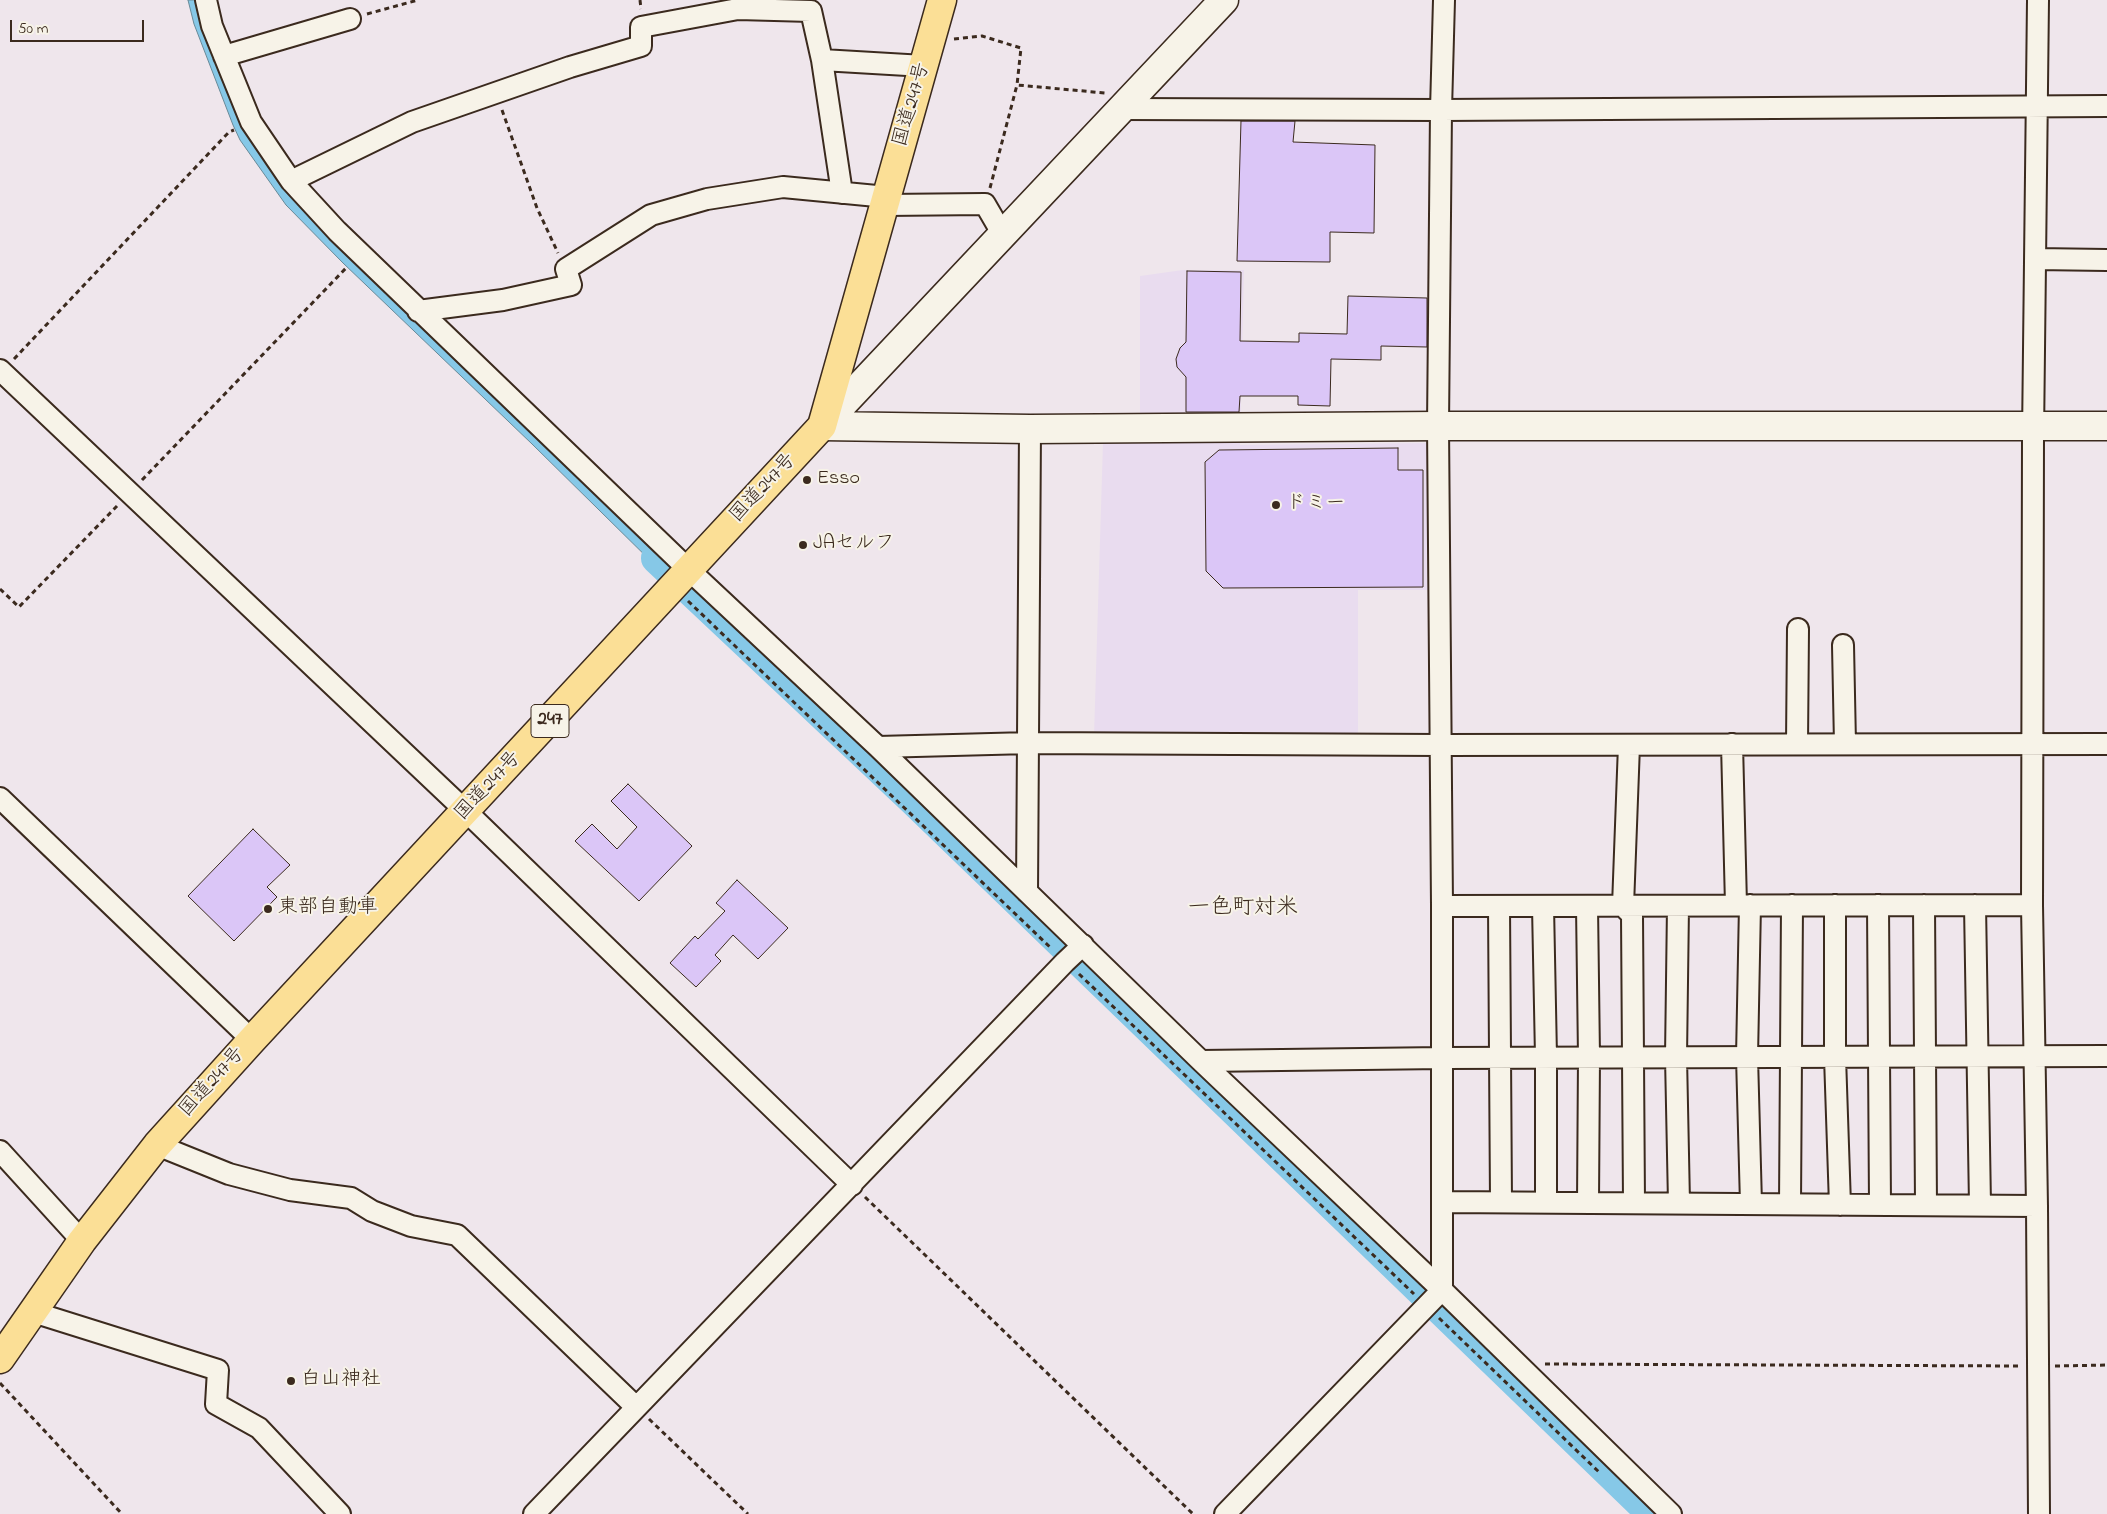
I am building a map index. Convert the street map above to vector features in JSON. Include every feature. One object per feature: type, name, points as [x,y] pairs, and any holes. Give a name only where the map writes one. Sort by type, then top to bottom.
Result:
[{"type":"highway","name":"国道247号","points":[[0,1359],[82,1241],[157,1146],[252,1040],[466,812],[822,426],[942,0]]},
{"type":"street","points":[[206,0],[212,26],[251,122],[292,181],[360,254],[681,578],[878,747],[1201,1061],[1442,1290],[1670,1514]]},
{"type":"street","points":[[822,426],[1224,0]]},
{"type":"street","points":[[1225,1514],[1432,1312],[1442,1290],[1443,1058],[1438,426],[1440,110],[1444,0]]},
{"type":"street","points":[[2038,0],[2032,905],[2033,1056],[2037,1206],[2039,1514]]},
{"type":"street","points":[[292,181],[412,122],[570,67],[641,46],[641,27],[738,9],[811,11],[822,60],[842,193]]},
{"type":"street","points":[[224,56],[350,19]]},
{"type":"street","points":[[822,60],[924,66]]},
{"type":"street","points":[[1128,102],[1440,110],[2038,108],[2107,106]]},
{"type":"street","points":[[418,311],[503,300],[570,285],[566,269],[651,215],[707,199],[783,187],[842,193],[886,201],[985,204],[1003,235]]},
{"type":"street","points":[[2036,259],[2107,260]]},
{"type":"street","points":[[1,371],[466,812],[852,1185]]},
{"type":"street","points":[[822,426],[1030,429],[1438,426],[2107,426]]},
{"type":"street","points":[[1027,892],[1030,743],[1030,429]]},
{"type":"street","points":[[1797,744],[1798,629]]},
{"type":"street","points":[[1843,645],[1845,744]]},
{"type":"street","points":[[878,747],[1030,743],[1440,745],[2107,744]]},
{"type":"street","points":[[1732,744],[1743,906],[1751,1204]]},
{"type":"street","points":[[1629,745],[1623,906],[1632,915],[1634,1203]]},
{"type":"street","points":[[0,798],[252,1040]]},
{"type":"street","points":[[1975,904],[1976,1056],[1980,1206]]},
{"type":"street","points":[[1790,1204],[1792,905]]},
{"type":"street","points":[[1835,905],[1835,1057],[1840,1204]]},
{"type":"street","points":[[1878,905],[1880,1205]]},
{"type":"street","points":[[1924,905],[1926,1205]]},
{"type":"street","points":[[1442,906],[2032,905]]},
{"type":"street","points":[[1499,906],[1501,1202]]},
{"type":"street","points":[[1543,906],[1546,1202]]},
{"type":"street","points":[[1587,906],[1588,1202]]},
{"type":"street","points":[[1678,906],[1676,1057],[1679,1203]]},
{"type":"street","points":[[534,1514],[1083,945]]},
{"type":"street","points":[[1201,1061],[1546,1057],[2107,1056]]},
{"type":"street","points":[[157,1146],[229,1174],[290,1190],[352,1198],[372,1210],[411,1226],[457,1235],[636,1407]]},
{"type":"street","points":[[0,1151],[82,1241]]},
{"type":"street","points":[[1443,1202],[2037,1206]]},
{"type":"street","points":[[33,1312],[218,1370],[216,1404],[259,1428],[340,1514]]},
{"type":"path","points":[[350,19],[418,0]]},
{"type":"path","points":[[954,39],[982,36],[1021,48],[1017,85],[985,204]]},
{"type":"path","points":[[1017,85],[1128,102]]},
{"type":"path","points":[[495,93],[537,208],[566,269]]},
{"type":"path","points":[[1,371],[229,132],[251,122]]},
{"type":"path","points":[[0,589],[19,607],[360,254]]},
{"type":"path","points":[[681,578],[1065,962],[1607,1480]]},
{"type":"path","points":[[852,1185],[1193,1514]]},
{"type":"path","points":[[1518,1364],[2107,1365]]},
{"type":"path","points":[[0,1383],[122,1514]]},
{"type":"path","points":[[636,1407],[748,1514]]},
{"type":"shaded area","points":[[1183,270],[1244,270],[1240,445],[1434,443],[1433,590],[1358,590],[1358,739],[1094,736],[1103,443],[1140,443],[1140,276]]},
{"type":"water","points":[[188,0],[202,0],[242,119],[673,565],[665,575],[532,444],[343,263],[286,205],[240,140],[194,24]]},
{"type":"building","points":[[1241,121],[1295,121],[1293,142],[1375,145],[1374,233],[1330,232],[1330,262],[1237,261]]},
{"type":"building","points":[[1187,271],[1241,272],[1240,341],[1299,342],[1299,333],[1347,334],[1348,296],[1427,298],[1427,347],[1381,346],[1381,360],[1331,359],[1330,406],[1298,405],[1298,396],[1240,396],[1239,412],[1186,412],[1186,377],[1177,367],[1176,359],[1180,348],[1186,342]]},
{"type":"building","points":[[1398,448],[1398,470],[1423,470],[1423,587],[1223,588],[1206,571],[1205,462],[1219,450]]},
{"type":"building","points":[[628,784],[692,846],[639,901],[575,841],[592,824],[617,849],[637,827],[611,801]]},
{"type":"building","points":[[253,829],[290,865],[267,887],[277,897],[234,941],[188,896]]},
{"type":"building","points":[[737,880],[788,928],[758,959],[733,935],[715,955],[721,961],[696,987],[670,963],[695,936],[698,939],[725,911],[716,903]]},
{"type":"waterway","points":[[657,558],[914,800],[1653,1514]]},
{"type":"place","name":"Esso","points":[[807,480]]},
{"type":"place","name":"ドミー","points":[[1276,505]]},
{"type":"place","name":"JAセルフ","points":[[803,545]]},
{"type":"place","name":"東部自動車","points":[[268,909]]},
{"type":"place","name":"白山神社","points":[[291,1381]]},
{"type":"district","name":"一色町対米","points":[[1243,909]]}]
